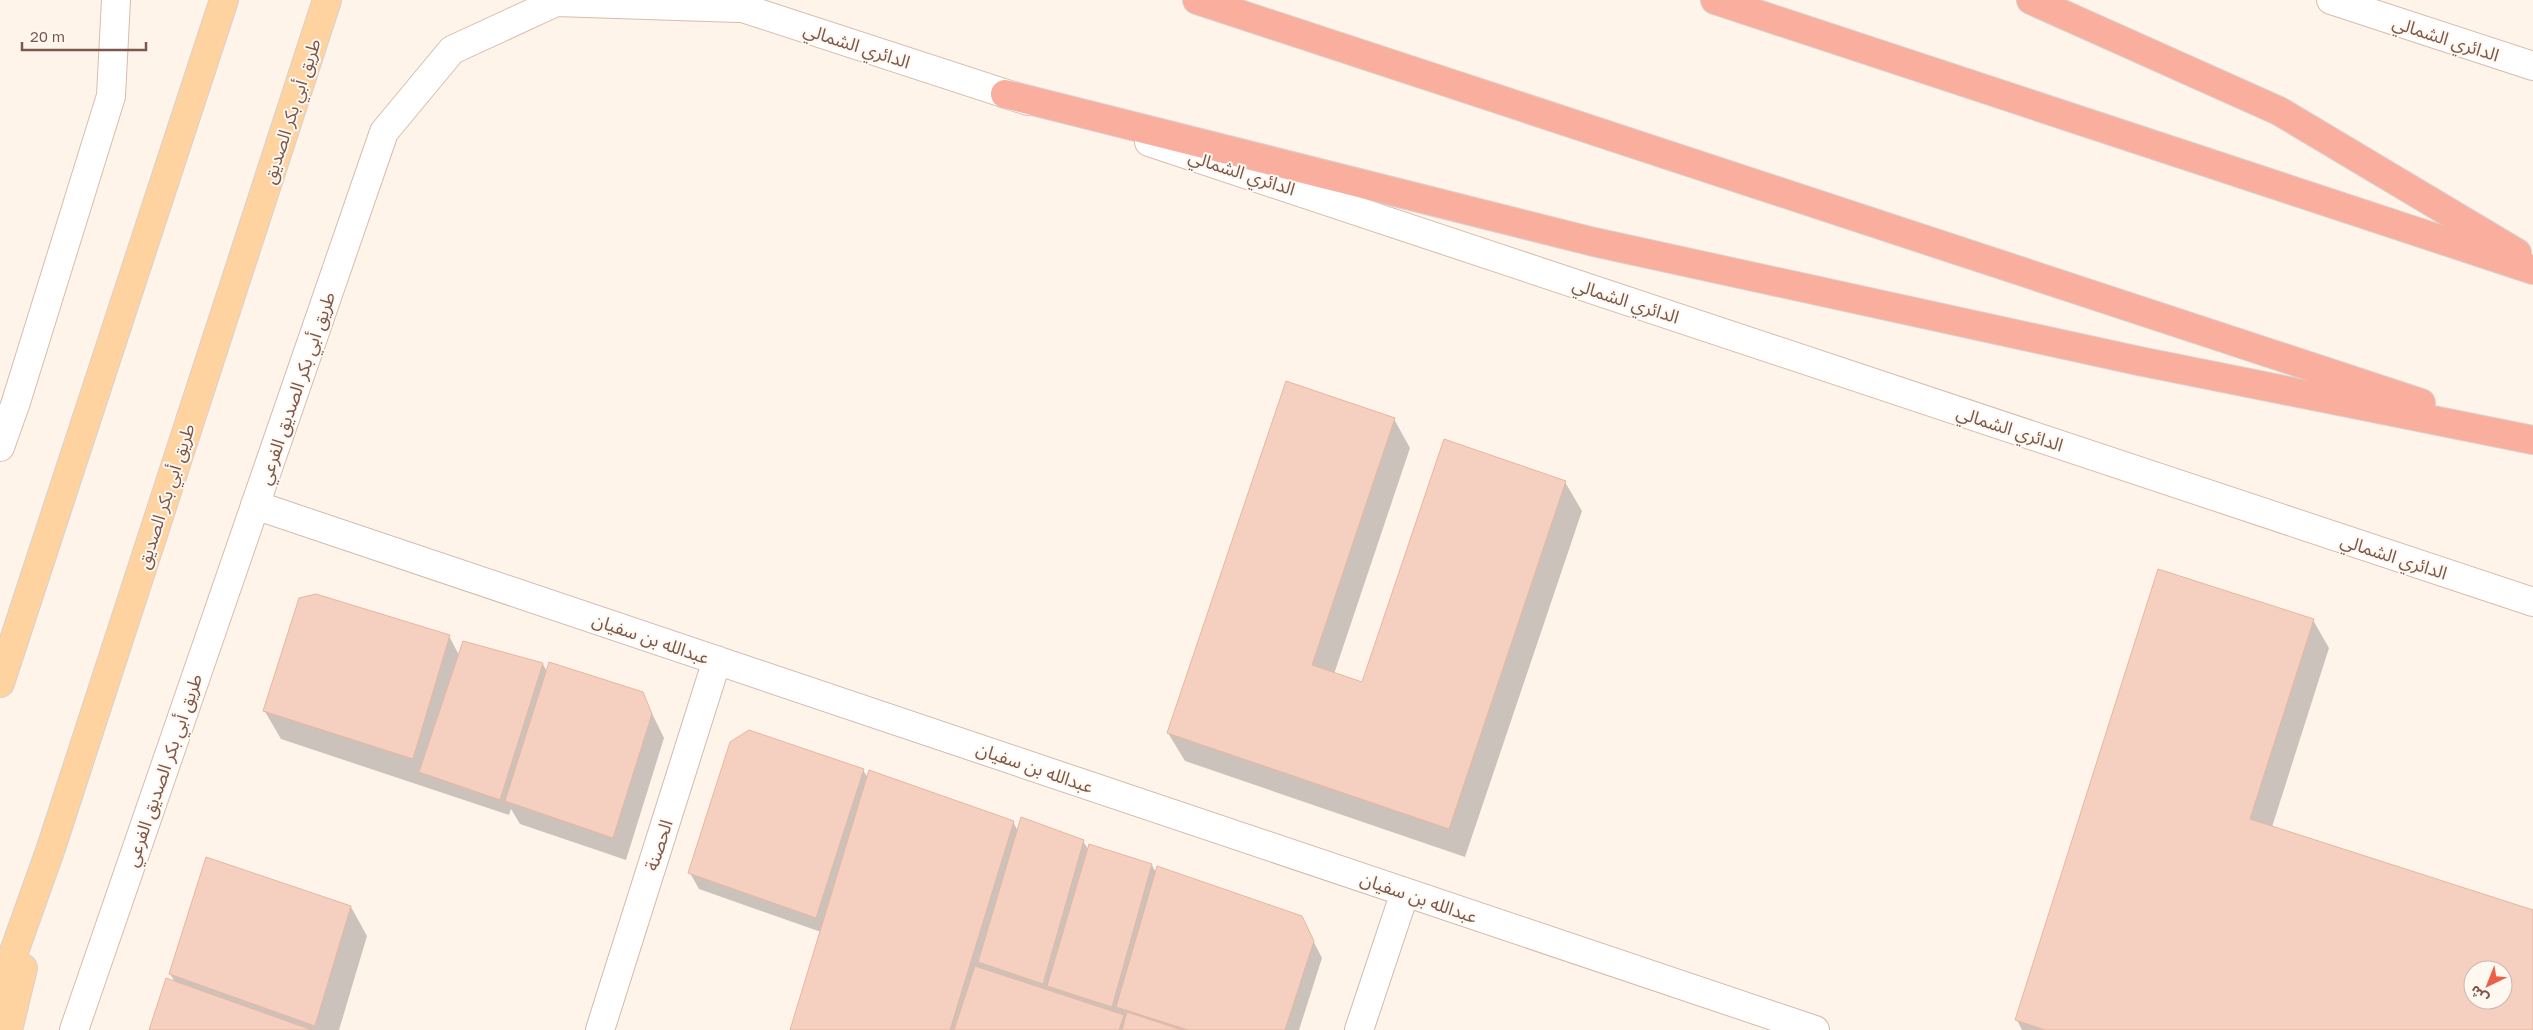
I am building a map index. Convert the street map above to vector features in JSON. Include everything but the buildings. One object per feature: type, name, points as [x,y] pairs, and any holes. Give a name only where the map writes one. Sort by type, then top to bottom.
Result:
[{"type":"highway","points":[[1197,0],[2533,440]]},
{"type":"highway","points":[[1715,0],[2533,270]]},
{"type":"highway","points":[[2031,0],[2278,111],[2533,263]]},
{"type":"highway","points":[[1005,94],[1594,242],[2139,361],[2533,440]]},
{"type":"main road","points":[[0,683],[224,0]]},
{"type":"main road","name":"طريق أبي بكر الصديق","points":[[0,991],[51,848],[327,0]]},
{"type":"main road","points":[[8,1030],[51,848]]},
{"type":"street","points":[[0,447],[8,400],[111,96],[116,0]]},
{"type":"street","name":"الدائري الشمالي","points":[[718,0],[2533,602]]},
{"type":"street","name":"الدائري الشمالي","points":[[2331,0],[2533,66]]},
{"type":"street","name":"طريق أبي بكر الصديق الفرعي","points":[[74,1030],[384,132],[452,50],[556,2],[744,8]]},
{"type":"street","name":"عبدالله بن سفيان","points":[[255,505],[1815,1030]]},
{"type":"street","name":"الحصنة","points":[[600,1030],[717,660]]},
{"type":"street","points":[[1360,1030],[1405,892]]}]
